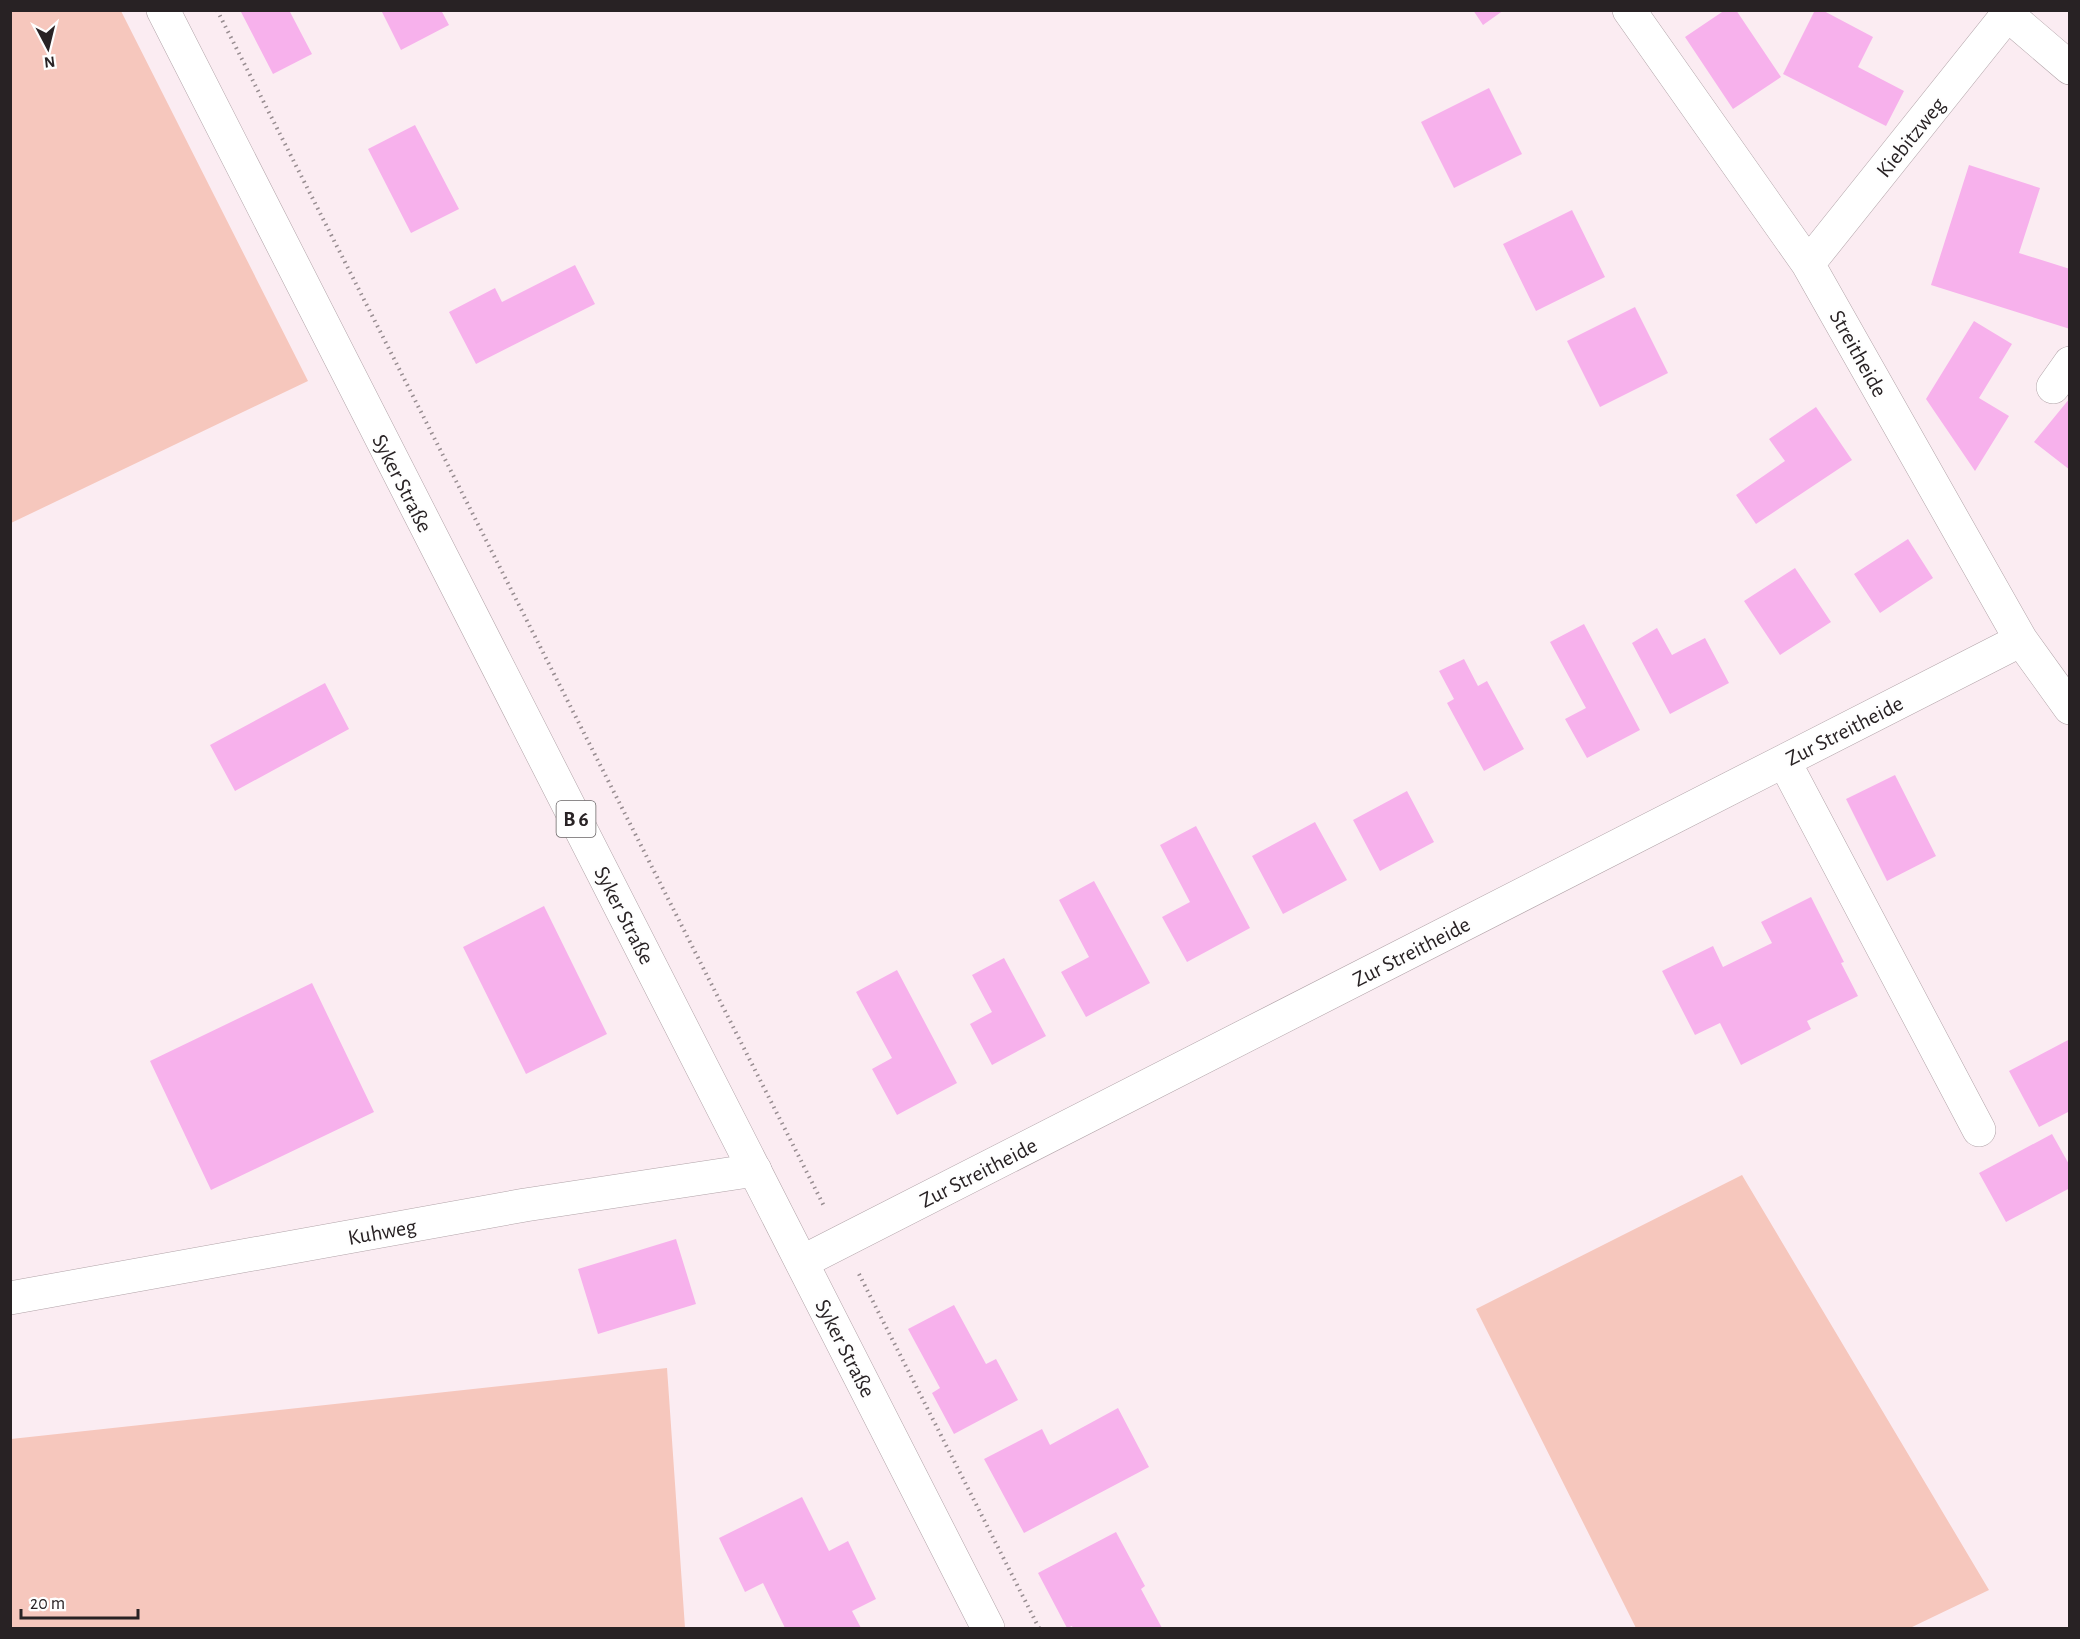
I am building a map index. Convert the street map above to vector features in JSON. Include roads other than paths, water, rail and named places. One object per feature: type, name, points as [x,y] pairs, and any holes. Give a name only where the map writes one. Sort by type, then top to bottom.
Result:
[{"type":"street","name":"Syker Straße","points":[[163,10],[988,1629]]},
{"type":"street","name":"Streitheide","points":[[1629,10],[1808,264],[2021,640],[2070,708]]},
{"type":"street","name":"Kiebitzweg","points":[[1808,264],[2009,13]]},
{"type":"street","points":[[2009,13],[2070,68]]},
{"type":"street","name":"Zur Streitheide","points":[[802,1262],[2021,640]]},
{"type":"street","points":[[1784,761],[1978,1130]]},
{"type":"street","name":"Kuhweg","points":[[10,1298],[525,1205],[755,1170]]}]
